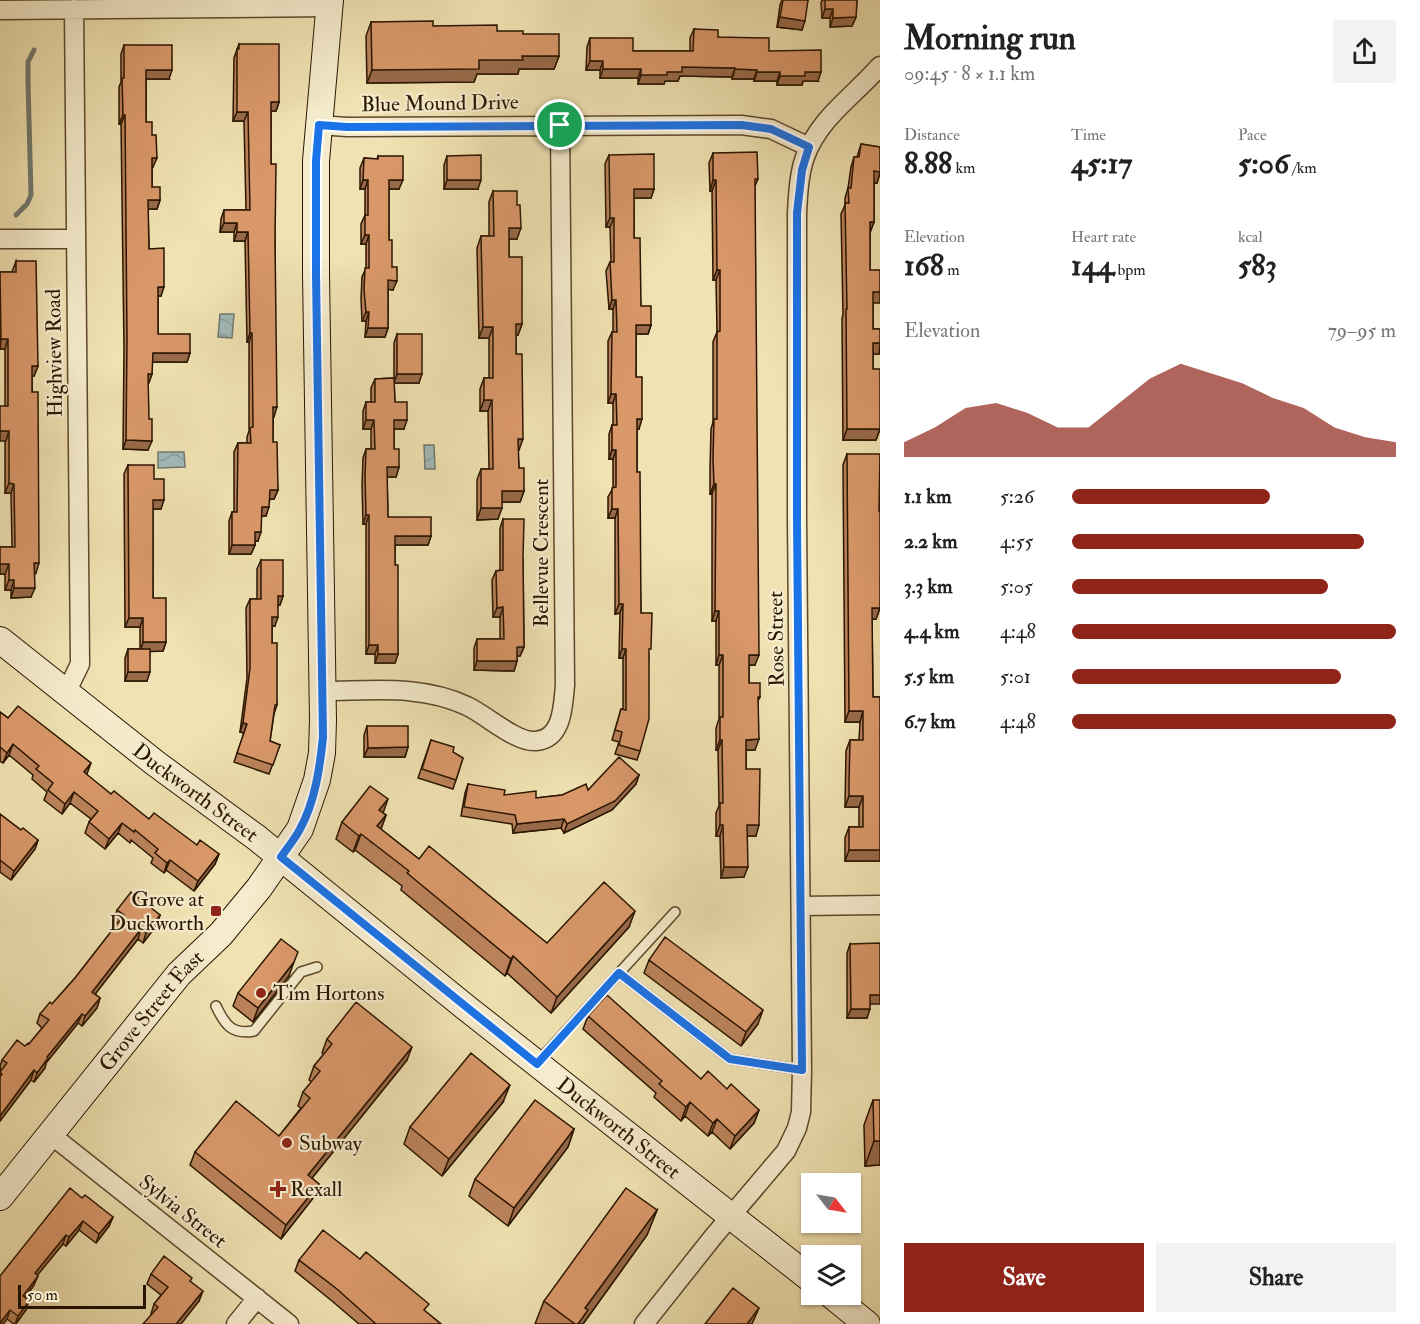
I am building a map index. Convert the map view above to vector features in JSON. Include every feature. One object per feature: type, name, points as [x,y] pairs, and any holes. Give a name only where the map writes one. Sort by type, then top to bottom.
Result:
[{"type":"street","points":[[0,10],[330,4]]},
{"type":"street","name":"Grove Street East","points":[[0,1197],[178,974],[221,934],[259,888],[300,829],[317,780],[323,737],[316,161],[330,4]]},
{"type":"street","name":"Highview Road","points":[[66,693],[80,664],[74,9]]},
{"type":"street","name":"Rose Street","points":[[644,1324],[779,1160],[791,1142],[801,1112],[797,213],[802,170],[809,147],[829,118],[880,66]]},
{"type":"street","name":"Blue Mound Drive","points":[[319,125],[347,127],[757,126],[782,133],[809,147]]},
{"type":"street","name":"Bellevue Crescent","points":[[322,692],[409,690],[430,693],[470,707],[509,732],[535,741],[545,738],[555,730],[561,718],[565,685],[560,125]]},
{"type":"street","points":[[0,239],[76,239]]},
{"type":"street","name":"Duckworth Street","points":[[0,640],[155,763],[281,857],[537,1064],[801,1271]]},
{"type":"street","points":[[801,906],[880,905]]},
{"type":"street","name":"Sylvia Street","points":[[50,1134],[289,1324]]},
{"type":"street","points":[[236,1324],[257,1298]]},
{"type":"street","points":[[844,1305],[867,1324]]},
{"type":"lane","points":[[537,1064],[675,912]]},
{"type":"lane","points":[[216,1006],[224,1022],[234,1030],[244,1033],[254,1031],[301,972],[317,967]]},
{"type":"lane","points":[[619,973],[730,1059],[802,1070]]},
{"type":"water","points":[[220,314],[234,314],[232,338],[218,337]]},
{"type":"water","points":[[424,445],[434,445],[435,469],[425,469]]},
{"type":"water","points":[[158,452],[184,452],[185,467],[158,468]]},
{"type":"building","points":[[783,0],[808,0],[805,21],[780,17]]},
{"type":"building","points":[[825,0],[857,0],[856,17],[833,18],[833,9],[825,9]]},
{"type":"building","points":[[433,21],[433,26],[497,25],[497,31],[559,34],[559,56],[522,56],[523,60],[479,60],[479,69],[372,70],[371,22]]},
{"type":"building","points":[[694,29],[718,30],[718,37],[769,38],[769,51],[821,50],[821,72],[805,72],[805,76],[780,76],[780,72],[682,67],[682,72],[667,72],[667,75],[641,75],[641,69],[603,69],[603,61],[590,61],[590,38],[633,38],[633,51],[693,51]]},
{"type":"building","points":[[239,44],[279,44],[279,102],[271,102],[271,164],[276,164],[277,407],[273,407],[273,442],[277,442],[278,490],[270,490],[269,507],[262,507],[261,532],[255,532],[255,545],[232,545],[232,512],[237,512],[238,443],[251,443],[250,428],[253,427],[248,232],[237,232],[237,223],[224,223],[224,210],[250,210],[248,112],[237,112],[237,49],[239,49]]},
{"type":"building","points":[[124,45],[172,45],[172,70],[146,70],[146,122],[152,122],[152,135],[156,135],[157,158],[152,158],[152,187],[160,187],[160,200],[148,200],[149,249],[164,248],[164,287],[158,287],[158,334],[190,334],[190,353],[153,353],[152,374],[148,374],[152,441],[126,440],[125,115],[123,115],[122,78],[124,78]]},
{"type":"building","points":[[861,144],[880,147],[880,172],[874,171],[874,222],[870,222],[870,270],[880,270],[880,292],[873,292],[873,329],[880,329],[880,343],[873,343],[873,369],[880,369],[880,429],[847,429],[845,203],[849,203],[848,188],[851,188],[854,157],[859,157]]},
{"type":"building","points":[[757,152],[758,179],[755,179],[759,655],[749,655],[749,683],[760,683],[760,697],[758,697],[759,739],[746,740],[746,769],[760,769],[759,825],[747,825],[748,867],[724,867],[723,825],[720,825],[720,803],[723,803],[720,717],[723,717],[723,655],[719,655],[719,611],[715,611],[716,484],[714,484],[713,459],[714,419],[717,419],[720,270],[717,270],[716,180],[713,180],[713,153]]},
{"type":"building","points":[[654,154],[654,189],[634,189],[634,238],[640,238],[641,306],[651,306],[651,325],[636,325],[636,377],[642,377],[642,419],[637,419],[637,472],[640,472],[641,613],[652,613],[651,649],[649,649],[649,719],[640,751],[619,745],[622,732],[615,730],[621,709],[626,710],[626,649],[622,649],[623,604],[619,604],[618,509],[612,509],[612,488],[616,487],[616,450],[612,450],[612,425],[617,425],[616,394],[611,394],[612,332],[617,332],[616,300],[612,300],[610,262],[614,262],[614,218],[610,218],[609,155]]},
{"type":"building","points":[[481,155],[481,180],[447,180],[447,156]]},
{"type":"building","points":[[378,156],[403,156],[403,180],[389,180],[389,240],[392,240],[392,267],[397,267],[397,281],[388,280],[388,328],[368,328],[369,312],[366,312],[364,290],[365,268],[369,268],[369,235],[365,235],[365,215],[368,215],[368,180],[363,180],[364,158],[378,159]]},
{"type":"building","points":[[493,191],[517,191],[517,205],[520,205],[521,228],[509,228],[509,257],[522,257],[522,324],[516,324],[516,354],[522,354],[523,439],[518,439],[519,468],[524,468],[524,491],[502,491],[502,508],[481,508],[481,469],[493,469],[492,400],[484,400],[484,378],[493,378],[493,327],[483,327],[481,236],[494,236]]},
{"type":"building","points":[[16,261],[36,261],[38,366],[32,366],[32,392],[38,392],[39,563],[34,563],[35,588],[14,588],[14,580],[9,580],[9,564],[0,564],[0,547],[15,547],[14,484],[9,483],[9,431],[0,431],[0,406],[8,406],[8,339],[1,339],[0,272],[16,272]]},
{"type":"building","points":[[397,334],[422,334],[422,374],[397,374]]},
{"type":"building","points":[[394,378],[395,402],[407,402],[407,420],[394,420],[394,449],[399,449],[399,467],[387,467],[388,517],[431,517],[431,536],[395,536],[395,565],[398,565],[398,654],[378,654],[378,645],[369,645],[369,515],[366,515],[365,476],[366,449],[375,449],[374,420],[366,420],[366,402],[375,402],[375,379]]},
{"type":"building","points":[[847,454],[880,454],[880,608],[872,608],[873,697],[880,697],[880,850],[849,850],[849,827],[863,827],[863,796],[849,796],[849,783],[850,740],[863,740],[863,711],[849,711]]},
{"type":"building","points":[[128,465],[154,465],[154,479],[164,479],[164,500],[153,500],[153,598],[166,598],[166,642],[143,642],[143,618],[129,618]]},
{"type":"building","points":[[503,519],[524,519],[524,647],[517,647],[517,661],[477,661],[477,639],[504,639],[503,607],[497,608],[496,571],[503,570]]},
{"type":"building","points":[[261,560],[283,560],[283,596],[278,596],[278,617],[272,617],[272,643],[277,643],[277,705],[275,705],[270,741],[280,745],[273,765],[237,753],[247,724],[243,723],[250,668],[250,599],[261,599]]},
{"type":"building","points":[[128,649],[150,649],[150,672],[128,672]]},
{"type":"building","points":[[18,706],[91,763],[84,772],[111,794],[114,791],[149,819],[154,813],[197,845],[200,840],[219,854],[198,881],[170,860],[167,863],[155,853],[158,849],[135,830],[134,832],[122,823],[109,839],[89,822],[98,811],[74,792],[65,804],[48,790],[53,783],[36,769],[39,766],[13,744],[7,753],[0,747],[0,712],[8,718]]},
{"type":"building","points":[[367,726],[408,726],[408,747],[368,748]]},
{"type":"building","points":[[431,740],[454,747],[453,752],[463,758],[456,780],[422,769]]},
{"type":"building","points":[[619,757],[639,775],[615,801],[567,824],[564,819],[517,824],[515,815],[464,807],[468,784],[505,790],[504,795],[536,791],[536,798],[562,795],[586,784],[588,790]]},
{"type":"building","points":[[370,786],[388,799],[379,810],[386,815],[377,826],[419,859],[429,846],[547,943],[604,882],[635,911],[557,997],[513,956],[511,959],[407,873],[409,871],[342,822]]},
{"type":"building","points":[[0,814],[38,840],[14,871],[0,860]]},
{"type":"building","points":[[131,892],[160,915],[146,933],[141,929],[92,992],[100,998],[85,1016],[82,1014],[37,1073],[34,1070],[0,1116],[0,1077],[2,1074],[0,1072],[7,1063],[2,1060],[17,1040],[25,1046],[29,1044],[49,1020],[40,1014],[75,978],[124,915],[117,910]]},
{"type":"building","points":[[665,937],[763,1010],[746,1032],[649,960]]},
{"type":"building","name":"Tim Hortons","points":[[281,939],[298,952],[294,962],[258,1008],[238,993]]},
{"type":"building","points":[[880,943],[880,995],[870,995],[870,1009],[851,1009],[850,944]]},
{"type":"building","points":[[607,995],[701,1079],[708,1071],[727,1089],[731,1084],[759,1110],[735,1136],[717,1119],[713,1123],[690,1102],[686,1107],[659,1084],[662,1081],[588,1016]]},
{"type":"building","points":[[356,1002],[412,1047],[308,1175],[319,1184],[286,1225],[195,1152],[236,1101],[279,1136],[310,1098],[303,1092],[320,1071],[314,1066],[332,1044],[327,1039]]},
{"type":"building","points":[[471,1053],[510,1085],[449,1159],[410,1127]]},
{"type":"building","points":[[535,1100],[574,1129],[514,1208],[475,1179]]},
{"type":"building","points":[[873,1100],[880,1100],[880,1141],[874,1141]]},
{"type":"building","points":[[70,1188],[82,1198],[85,1195],[113,1217],[99,1234],[83,1221],[69,1237],[66,1235],[35,1273],[38,1276],[23,1296],[29,1301],[18,1316],[10,1310],[0,1323],[0,1276]]},
{"type":"building","points":[[626,1188],[657,1210],[585,1308],[588,1310],[578,1324],[575,1324],[544,1301]]},
{"type":"building","points":[[323,1230],[360,1259],[366,1252],[429,1304],[424,1310],[441,1324],[376,1324],[337,1289],[299,1260]]},
{"type":"building","points":[[164,1256],[192,1278],[190,1281],[203,1291],[176,1324],[143,1324],[158,1307],[154,1304],[168,1287],[151,1274]]},
{"type":"building","points":[[733,1288],[759,1308],[747,1324],[705,1324]]},
{"type":"waterway","points":[[16,215],[27,204],[31,195],[28,62],[34,50]]},
{"type":"place","name":"Grove at Duckworth","points":[[216,911]]},
{"type":"place","name":"Tim Hortons","points":[[261,993]]},
{"type":"place","name":"Subway","points":[[287,1143]]},
{"type":"place","name":"Rexall","points":[[278,1189]]},
{"type":"route","points":[[319,125],[347,127],[560,125],[757,126],[782,133],[809,147],[802,170],[797,213],[802,1070],[730,1059],[619,973],[537,1064],[281,857],[300,829],[310,805],[317,780],[323,737],[316,274],[316,161],[319,125]]}]
